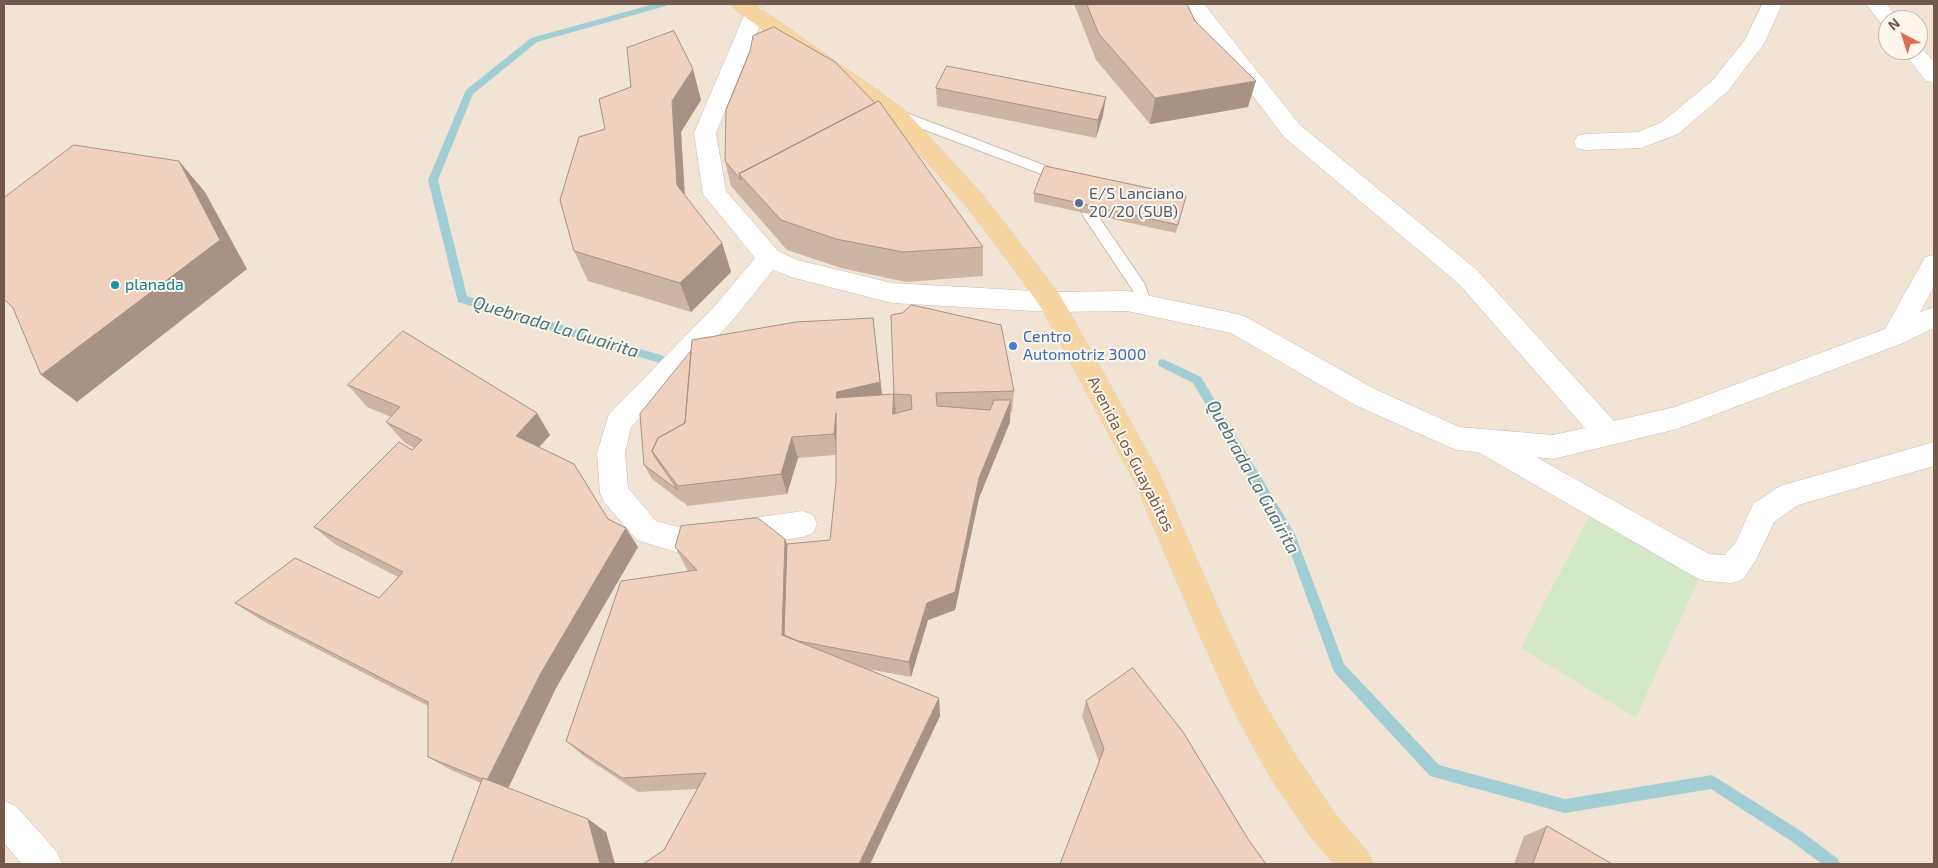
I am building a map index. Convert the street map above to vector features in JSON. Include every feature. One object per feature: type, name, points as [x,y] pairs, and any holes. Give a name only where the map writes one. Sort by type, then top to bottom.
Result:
[{"type":"main road","name":"Avenida Los Guayabitos","points":[[748,8],[896,114],[976,201],[1051,302],[1149,482],[1212,630],[1246,702],[1287,772],[1324,826],[1356,864]]},
{"type":"street","points":[[1194,4],[1292,131],[1468,277],[1608,434]]},
{"type":"street","points":[[1585,142],[1641,140],[1670,128],[1720,86],[1754,42],[1772,4]]},
{"type":"street","points":[[748,8],[705,133],[715,194],[769,258],[791,268],[892,293],[1051,302],[1127,301],[1237,324],[1365,397],[1457,438],[1553,447],[1678,418],[1894,336],[1934,317]]},
{"type":"street","points":[[1921,60],[1934,76]]},
{"type":"street","points":[[769,258],[723,314],[619,422],[611,453],[614,493],[647,531],[682,541],[803,524]]},
{"type":"street","points":[[1894,336],[1934,264]]},
{"type":"street","points":[[1482,441],[1705,567],[1732,569],[1746,551],[1764,513],[1790,495],[1934,454]]},
{"type":"street","points":[[4,818],[45,864]]},
{"type":"lane","points":[[896,114],[1049,172],[1057,178]]},
{"type":"lane","points":[[1089,214],[1139,287],[1145,305]]},
{"type":"shaded area","points":[[4,4],[1934,4],[1934,864],[4,864]]},
{"type":"green space","points":[[1594,507],[1704,567],[1636,718],[1521,648]]},
{"type":"building","points":[[1087,4],[1187,4],[1195,21],[1256,81],[1155,98],[1099,34]]},
{"type":"building","points":[[774,27],[835,62],[875,103],[739,174],[741,180],[725,161],[726,110],[750,51],[753,36]]},
{"type":"building","points":[[674,31],[693,69],[672,101],[677,185],[722,243],[680,283],[574,251],[560,200],[579,137],[605,129],[599,99],[631,87],[627,48]]},
{"type":"building","points":[[947,66],[1106,97],[1098,120],[936,88]]},
{"type":"building","points":[[879,101],[983,247],[903,252],[836,239],[781,220],[739,174]]},
{"type":"building","name":"planada","points":[[74,145],[179,161],[220,240],[41,375],[13,308],[4,299],[4,198]]},
{"type":"building","points":[[1045,166],[1186,196],[1178,225],[1034,193]]},
{"type":"building","points":[[912,305],[1001,325],[1014,391],[936,393],[937,406],[990,410],[994,400],[1011,400],[979,478],[955,592],[927,603],[909,662],[798,641],[784,635],[787,544],[830,540],[836,482],[836,413],[834,434],[792,437],[781,474],[678,486],[652,451],[658,438],[685,423],[692,340],[796,322],[873,318],[880,382],[837,392],[836,398],[894,394],[891,315],[902,313]],"holes":[[[894,394],[911,395],[912,409],[893,414]]]},
{"type":"building","points":[[403,331],[537,413],[516,436],[574,464],[608,519],[626,528],[541,673],[487,780],[428,757],[428,702],[235,603],[295,558],[379,598],[403,572],[314,527],[399,442],[412,450],[422,440],[386,422],[400,407],[348,385]]},
{"type":"building","points":[[691,351],[685,423],[658,438],[652,451],[678,490],[644,465],[640,414]]},
{"type":"building","points":[[758,518],[785,539],[782,635],[939,698],[859,864],[643,864],[664,850],[706,773],[622,778],[566,741],[621,581],[697,570],[675,547],[681,526]]},
{"type":"building","points":[[1133,668],[1183,732],[1248,839],[1266,864],[1060,864],[1104,749],[1086,701]]},
{"type":"building","points":[[483,778],[588,819],[600,864],[451,864]]},
{"type":"building","points":[[1547,826],[1612,864],[1533,864]]},
{"type":"waterway","name":"Quebrada La Guairita","points":[[663,4],[534,40],[469,92],[433,180],[462,299],[663,360]]},
{"type":"waterway","name":"Quebrada La Guairita","points":[[1163,363],[1197,380],[1291,538],[1339,668],[1435,771],[1565,806],[1712,782],[1796,836],[1833,864]]},
{"type":"place","name":"E/S Lanciano 20/20 (SUB)","points":[[1079,203]]},
{"type":"place","name":"planada","points":[[115,285]]},
{"type":"place","name":"Centro Automotriz 3000","points":[[1013,346]]}]
